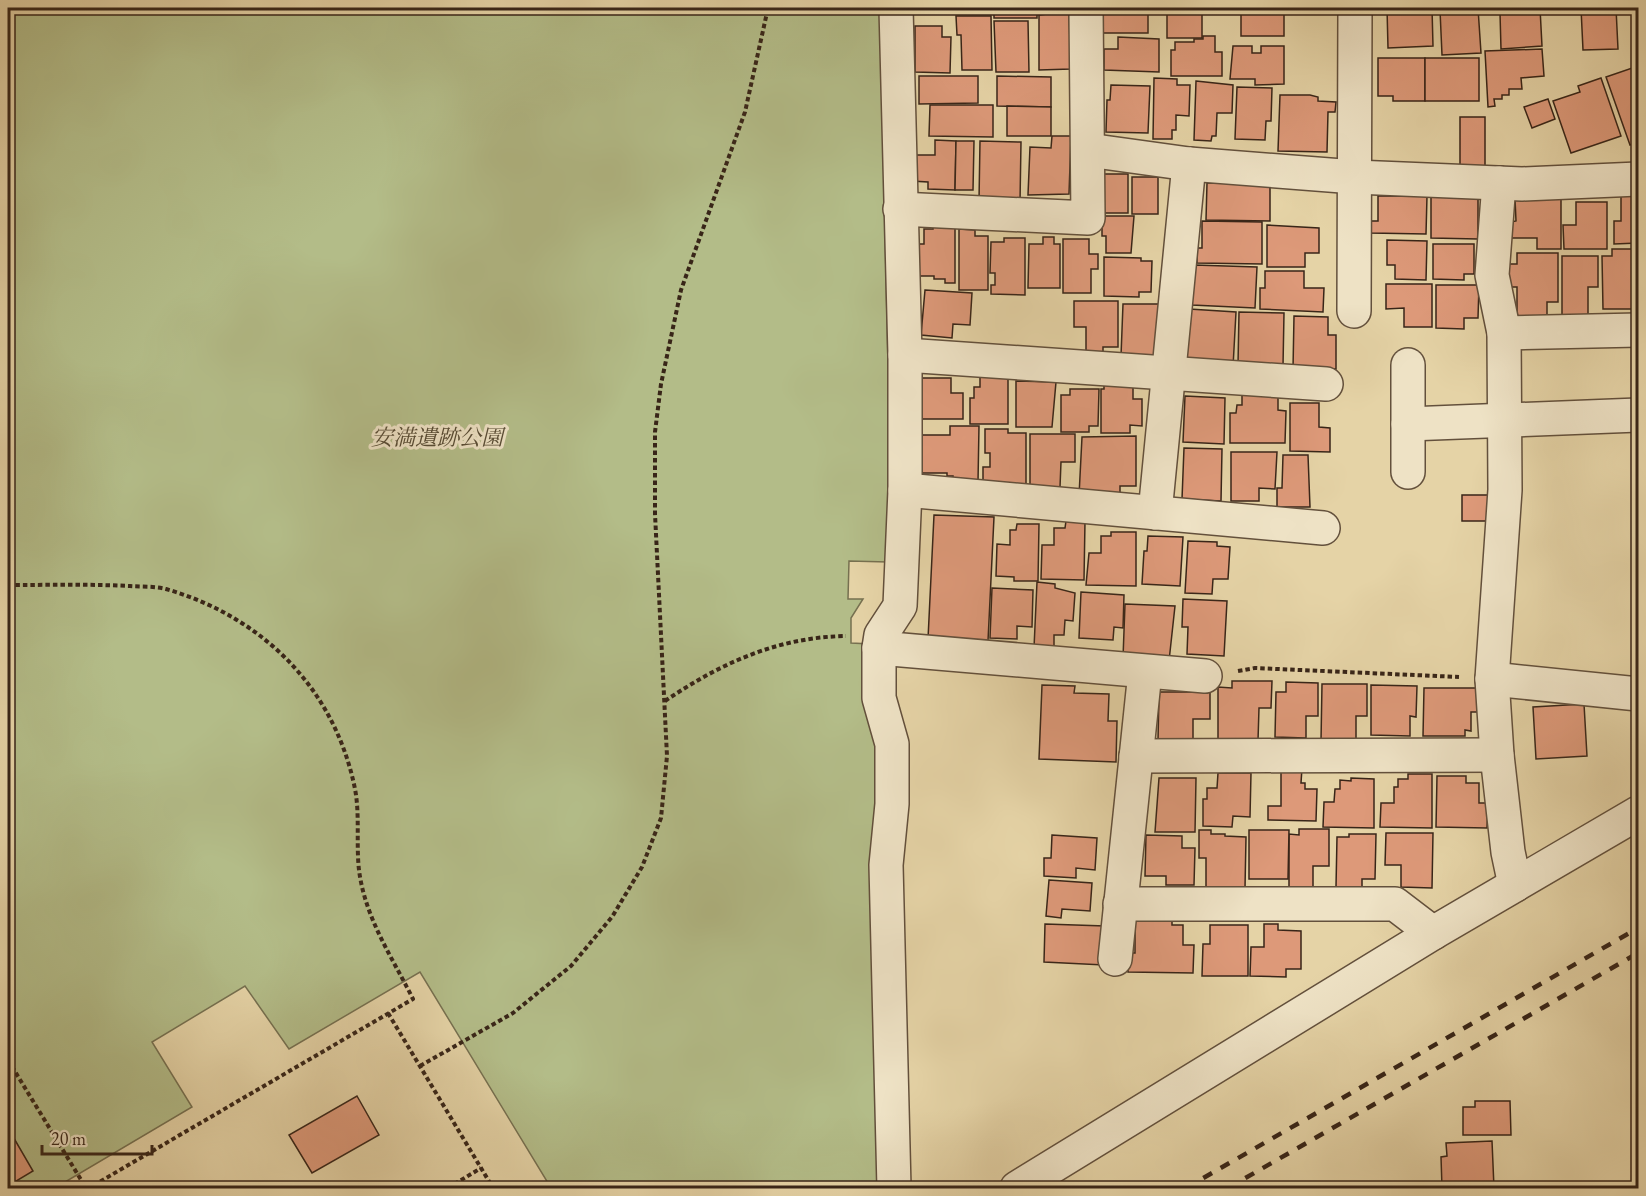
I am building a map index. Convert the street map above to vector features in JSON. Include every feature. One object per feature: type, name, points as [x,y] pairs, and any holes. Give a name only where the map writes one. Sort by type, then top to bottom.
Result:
[{"type":"street","points":[[894,1188],[886,866],[892,804],[892,744],[879,698],[880,641],[900,606],[905,490],[905,355],[896,8]]},
{"type":"street","points":[[900,208],[1088,218],[1086,8]]},
{"type":"street","points":[[1354,8],[1356,177],[1354,311]]},
{"type":"street","points":[[1088,150],[1189,164],[1356,177],[1499,183],[1638,178]]},
{"type":"street","points":[[1155,513],[1189,164]]},
{"type":"street","points":[[1499,183],[1492,275],[1504,333],[1505,420],[1503,545],[1492,679],[1497,755],[1508,852],[1515,885]]},
{"type":"street","points":[[1504,333],[1638,330]]},
{"type":"street","points":[[905,355],[1326,384]]},
{"type":"street","points":[[1408,365],[1408,472]]},
{"type":"street","points":[[1408,424],[1638,415]]},
{"type":"street","points":[[905,490],[1323,528]]},
{"type":"street","points":[[880,641],[1145,672],[1205,676]]},
{"type":"street","points":[[1115,959],[1145,672]]},
{"type":"street","points":[[1492,679],[1638,694]]},
{"type":"street","points":[[1136,756],[1497,755]]},
{"type":"street","points":[[1017,1188],[1433,933],[1638,813]]},
{"type":"street","points":[[1120,904],[1395,904],[1433,933]]},
{"type":"path","points":[[420,1066],[513,1013],[571,966],[612,917],[642,867],[661,818],[667,756],[655,502],[655,432],[661,384],[681,290],[745,112],[768,8]]},
{"type":"path","points":[[8,585],[105,585],[165,588],[231,616],[280,650],[317,694],[339,739],[355,789],[359,870],[365,901],[383,946],[413,999],[88,1188],[8,1060]]},
{"type":"path","points":[[664,701],[697,679],[736,659],[779,644],[822,636],[880,641]]},
{"type":"path","points":[[1205,676],[1255,669],[1492,679]]},
{"type":"path","points":[[388,1013],[493,1188]]},
{"type":"path","points":[[448,1188],[481,1168]]},
{"type":"green space","name":"安満遺跡公園","points":[[8,8],[880,8],[890,454],[888,562],[849,561],[848,599],[863,599],[851,618],[851,643],[871,644],[883,732],[888,1188],[551,1188],[420,972],[289,1049],[245,986],[152,1042],[192,1107],[55,1188],[8,1188]]},
{"type":"building","points":[[994,8],[1037,8],[1037,18],[994,18]]},
{"type":"building","points":[[1102,8],[1148,8],[1148,33],[1102,33]]},
{"type":"building","points":[[1163,8],[1202,8],[1202,38],[1167,38],[1167,13],[1163,13]]},
{"type":"building","points":[[1251,8],[1284,8],[1284,36],[1241,36],[1241,12],[1251,12]]},
{"type":"building","points":[[1387,8],[1432,8],[1433,46],[1388,48]]},
{"type":"building","points":[[1478,8],[1481,53],[1442,55],[1440,10]]},
{"type":"building","points":[[1508,8],[1540,8],[1542,46],[1501,49],[1500,13],[1509,13]]},
{"type":"building","points":[[1581,8],[1616,8],[1618,49],[1583,50]]},
{"type":"building","points":[[1047,9],[1058,9],[1058,14],[1069,14],[1071,69],[1039,70],[1039,15],[1047,14]]},
{"type":"building","points":[[956,16],[991,16],[992,70],[962,70],[961,35],[957,35]]},
{"type":"building","points":[[994,21],[1028,21],[1029,72],[996,72]]},
{"type":"building","points":[[915,26],[942,26],[942,37],[951,37],[950,73],[915,72]]},
{"type":"building","points":[[1203,36],[1215,36],[1215,52],[1222,52],[1222,76],[1171,76],[1171,50],[1175,50],[1175,42],[1194,42],[1194,39],[1203,39]]},
{"type":"building","points":[[1118,37],[1159,39],[1159,72],[1104,70],[1104,49],[1118,49]]},
{"type":"building","points":[[1233,46],[1252,46],[1252,53],[1261,53],[1261,46],[1284,46],[1284,84],[1255,85],[1255,79],[1230,79]]},
{"type":"building","points":[[1542,49],[1544,76],[1521,78],[1522,89],[1509,89],[1509,95],[1502,95],[1502,99],[1494,99],[1495,106],[1488,107],[1485,51]]},
{"type":"building","points":[[1378,58],[1425,58],[1425,101],[1393,101],[1393,96],[1378,96]]},
{"type":"building","points":[[1425,58],[1479,58],[1479,101],[1425,101]]},
{"type":"building","points":[[1638,66],[1638,142],[1630,145],[1606,77]]},
{"type":"building","points":[[919,76],[978,76],[978,103],[919,104]]},
{"type":"building","points":[[997,76],[1051,77],[1051,107],[997,106]]},
{"type":"building","points":[[1154,78],[1177,79],[1177,85],[1190,85],[1189,116],[1176,115],[1176,130],[1172,130],[1172,139],[1153,139]]},
{"type":"building","points":[[1601,78],[1621,136],[1571,153],[1553,101],[1580,92],[1578,86]]},
{"type":"building","points":[[1196,81],[1233,85],[1232,113],[1217,113],[1216,136],[1212,136],[1211,141],[1194,140]]},
{"type":"building","points":[[1111,85],[1150,86],[1148,133],[1106,132],[1107,100],[1110,100]]},
{"type":"building","points":[[1237,87],[1272,88],[1271,121],[1266,121],[1265,140],[1235,139]]},
{"type":"building","points":[[1280,95],[1310,95],[1318,97],[1318,101],[1336,102],[1335,112],[1328,112],[1327,152],[1278,151]]},
{"type":"building","points":[[1548,99],[1555,119],[1532,128],[1524,107]]},
{"type":"building","points":[[930,105],[993,105],[993,137],[929,136]]},
{"type":"building","points":[[1007,106],[1051,107],[1051,136],[1007,136]]},
{"type":"building","points":[[1460,117],[1485,117],[1485,174],[1460,174]]},
{"type":"building","points":[[1052,136],[1071,136],[1069,194],[1028,195],[1030,147],[1051,148]]},
{"type":"building","points":[[935,140],[956,141],[955,190],[928,189],[928,182],[911,181],[912,155],[935,155]]},
{"type":"building","points":[[956,141],[974,141],[973,190],[955,190]]},
{"type":"building","points":[[980,141],[1021,142],[1020,202],[979,201]]},
{"type":"building","points":[[1098,174],[1128,174],[1128,213],[1098,213]]},
{"type":"building","points":[[1132,177],[1158,177],[1158,214],[1132,214]]},
{"type":"building","points":[[1207,183],[1270,183],[1270,221],[1206,220]]},
{"type":"building","points":[[1638,194],[1638,243],[1614,244],[1614,221],[1621,221],[1621,195]]},
{"type":"building","points":[[1378,196],[1427,196],[1426,234],[1370,233],[1370,221],[1378,221]]},
{"type":"building","points":[[1431,196],[1478,197],[1478,239],[1431,238]]},
{"type":"building","points":[[1515,199],[1561,199],[1561,249],[1537,249],[1537,238],[1511,238],[1511,222],[1516,221]]},
{"type":"building","points":[[1576,202],[1607,202],[1607,249],[1564,249],[1563,225],[1576,225]]},
{"type":"building","points":[[1102,216],[1134,216],[1131,253],[1106,253],[1106,236],[1102,236]]},
{"type":"building","points":[[1202,221],[1262,222],[1262,264],[1197,263],[1197,248],[1202,248]]},
{"type":"building","points":[[1267,225],[1319,228],[1319,253],[1305,253],[1305,267],[1267,267]]},
{"type":"building","points":[[933,226],[955,226],[955,283],[945,283],[945,279],[934,279],[934,276],[916,276],[916,244],[924,244],[924,229],[933,229]]},
{"type":"building","points":[[959,229],[975,230],[975,236],[988,236],[988,290],[959,290]]},
{"type":"building","points":[[1043,237],[1054,237],[1054,244],[1060,244],[1060,288],[1028,288],[1029,244],[1043,244]]},
{"type":"building","points":[[1004,238],[1025,238],[1025,295],[991,294],[991,285],[995,285],[995,273],[990,273],[991,242],[1004,242]]},
{"type":"building","points":[[1063,239],[1089,239],[1089,254],[1098,254],[1098,269],[1091,269],[1091,293],[1063,293]]},
{"type":"building","points":[[1387,240],[1427,241],[1426,280],[1395,279],[1395,265],[1387,265]]},
{"type":"building","points":[[1433,244],[1474,244],[1474,274],[1464,274],[1464,280],[1433,279]]},
{"type":"building","points":[[1612,249],[1638,249],[1638,279],[1632,279],[1633,309],[1603,309],[1602,256],[1612,256]]},
{"type":"building","points":[[1517,253],[1558,253],[1558,302],[1547,302],[1547,318],[1517,319],[1517,287],[1507,287],[1507,264],[1517,264]]},
{"type":"building","points":[[1562,256],[1598,256],[1598,287],[1588,287],[1588,318],[1562,318]]},
{"type":"building","points":[[1104,257],[1141,258],[1141,261],[1152,261],[1151,292],[1139,292],[1139,297],[1104,296]]},
{"type":"building","points":[[1194,265],[1257,267],[1255,308],[1192,305]]},
{"type":"building","points":[[1265,271],[1304,271],[1304,288],[1324,288],[1323,312],[1260,309],[1260,288],[1265,288]]},
{"type":"building","points":[[1386,284],[1432,284],[1432,327],[1404,327],[1404,308],[1386,309]]},
{"type":"building","points":[[1436,285],[1479,285],[1478,318],[1464,318],[1464,329],[1436,328]]},
{"type":"building","points":[[925,290],[972,293],[970,325],[953,324],[952,338],[921,335]]},
{"type":"building","points":[[1074,301],[1118,301],[1118,347],[1103,347],[1103,354],[1086,354],[1086,327],[1074,327]]},
{"type":"building","points":[[1123,304],[1162,304],[1162,329],[1156,329],[1156,356],[1121,356]]},
{"type":"building","points":[[1189,309],[1236,312],[1233,367],[1186,364]]},
{"type":"building","points":[[1239,312],[1284,313],[1283,366],[1238,365]]},
{"type":"building","points":[[1294,316],[1328,317],[1328,335],[1336,335],[1336,369],[1293,369]]},
{"type":"building","points":[[980,376],[1008,376],[1008,424],[970,424],[970,398],[974,398],[974,387],[980,387]]},
{"type":"building","points":[[922,378],[951,378],[951,393],[963,393],[963,419],[921,419]]},
{"type":"building","points":[[1016,381],[1056,382],[1052,427],[1016,427]]},
{"type":"building","points":[[1104,383],[1133,384],[1133,399],[1142,399],[1142,426],[1130,425],[1130,433],[1101,433],[1101,389],[1104,389]]},
{"type":"building","points":[[1070,389],[1099,389],[1098,426],[1089,426],[1089,432],[1061,432],[1061,395],[1070,395]]},
{"type":"building","points":[[1242,395],[1278,395],[1278,410],[1286,411],[1285,443],[1230,443],[1230,413],[1236,413],[1237,405],[1242,405]]},
{"type":"building","points":[[1185,396],[1225,398],[1224,444],[1183,442]]},
{"type":"building","points":[[1290,403],[1319,403],[1319,427],[1330,428],[1330,452],[1290,451]]},
{"type":"building","points":[[950,426],[979,426],[978,482],[953,482],[953,476],[947,476],[947,473],[919,473],[920,435],[950,435]]},
{"type":"building","points":[[985,429],[1008,429],[1008,433],[1026,433],[1026,486],[983,486],[983,467],[990,467],[990,453],[985,453]]},
{"type":"building","points":[[1030,434],[1075,434],[1075,462],[1061,462],[1060,487],[1030,487]]},
{"type":"building","points":[[1136,436],[1136,486],[1120,486],[1120,495],[1079,496],[1082,437]]},
{"type":"building","points":[[1184,448],[1222,449],[1221,501],[1182,499]]},
{"type":"building","points":[[1231,452],[1277,452],[1275,489],[1259,488],[1259,501],[1231,501]]},
{"type":"building","points":[[1283,455],[1308,455],[1310,507],[1277,507],[1277,488],[1282,488]]},
{"type":"building","points":[[1462,495],[1499,495],[1499,521],[1462,521]]},
{"type":"building","points":[[934,515],[994,517],[988,641],[928,639]]},
{"type":"building","points":[[1066,521],[1085,521],[1084,580],[1041,579],[1042,545],[1054,545],[1054,528],[1065,528]]},
{"type":"building","points":[[1017,524],[1039,524],[1038,581],[1014,581],[1014,577],[996,576],[997,544],[1010,545],[1010,530],[1016,530]]},
{"type":"building","points":[[1111,532],[1136,532],[1136,586],[1086,585],[1089,553],[1101,553],[1101,536],[1111,536]]},
{"type":"building","points":[[1148,536],[1183,537],[1180,586],[1142,584],[1144,551],[1147,551]]},
{"type":"building","points":[[1188,541],[1217,542],[1217,546],[1230,547],[1228,579],[1213,579],[1212,594],[1185,593]]},
{"type":"building","points":[[1037,582],[1055,584],[1055,588],[1075,593],[1073,621],[1065,620],[1064,635],[1054,635],[1054,648],[1034,648]]},
{"type":"building","points":[[992,588],[1033,590],[1032,627],[1017,626],[1017,639],[990,638]]},
{"type":"building","points":[[1081,592],[1124,595],[1123,628],[1114,627],[1113,640],[1079,638]]},
{"type":"building","points":[[1183,599],[1227,601],[1224,656],[1187,654],[1188,627],[1182,627]]},
{"type":"building","points":[[1125,604],[1175,606],[1169,661],[1123,658]]},
{"type":"building","points":[[1232,681],[1272,681],[1271,708],[1259,708],[1258,741],[1218,740],[1218,687],[1232,688]]},
{"type":"building","points":[[1286,682],[1318,683],[1318,716],[1306,716],[1306,738],[1275,737],[1276,692],[1286,692]]},
{"type":"building","points":[[1322,684],[1367,684],[1367,716],[1356,716],[1356,742],[1321,741]]},
{"type":"building","points":[[1042,685],[1075,686],[1074,693],[1109,694],[1108,721],[1117,721],[1116,762],[1039,759]]},
{"type":"building","points":[[1371,685],[1417,686],[1416,717],[1410,716],[1410,736],[1371,735]]},
{"type":"building","points":[[1424,688],[1478,688],[1478,712],[1471,712],[1471,731],[1465,730],[1465,736],[1423,736]]},
{"type":"building","points":[[1159,692],[1210,692],[1210,719],[1193,719],[1193,741],[1158,741]]},
{"type":"building","points":[[1584,704],[1587,756],[1536,759],[1533,707]]},
{"type":"building","points":[[1281,768],[1302,768],[1301,783],[1305,783],[1305,789],[1317,789],[1316,821],[1268,820],[1268,806],[1281,806]]},
{"type":"building","points":[[1218,773],[1251,773],[1250,817],[1233,816],[1232,827],[1203,826],[1203,799],[1207,799],[1207,788],[1217,788]]},
{"type":"building","points":[[1408,774],[1432,774],[1432,828],[1380,827],[1381,803],[1394,803],[1394,787],[1398,787],[1398,779],[1408,779]]},
{"type":"building","points":[[1437,776],[1466,776],[1466,783],[1479,783],[1479,803],[1488,803],[1487,828],[1436,827]]},
{"type":"building","points":[[1159,778],[1196,778],[1195,832],[1155,832]]},
{"type":"building","points":[[1351,778],[1374,779],[1374,828],[1323,827],[1324,802],[1334,802],[1335,789],[1340,789],[1340,780],[1351,781]]},
{"type":"building","points":[[1299,829],[1329,829],[1329,866],[1313,866],[1313,890],[1289,890],[1289,834],[1299,835]]},
{"type":"building","points":[[1199,830],[1211,830],[1211,834],[1246,837],[1245,888],[1206,888],[1206,858],[1199,858]]},
{"type":"building","points":[[1249,830],[1289,830],[1288,879],[1249,879]]},
{"type":"building","points":[[1386,833],[1433,833],[1432,888],[1401,887],[1401,865],[1385,865]]},
{"type":"building","points":[[1349,834],[1376,834],[1375,879],[1362,879],[1362,887],[1336,887],[1337,837],[1349,837]]},
{"type":"building","points":[[1052,835],[1097,838],[1095,870],[1076,868],[1076,878],[1044,876],[1044,858],[1051,858]]},
{"type":"building","points":[[1146,835],[1182,836],[1182,848],[1195,848],[1194,885],[1166,885],[1166,876],[1145,876]]},
{"type":"building","points":[[1049,880],[1092,883],[1090,911],[1062,909],[1061,918],[1046,916]]},
{"type":"building","points":[[1135,919],[1172,919],[1172,925],[1183,925],[1183,945],[1194,945],[1193,973],[1128,972],[1128,953],[1135,953]]},
{"type":"building","points":[[1045,924],[1105,926],[1104,965],[1044,962]]},
{"type":"building","points":[[1264,924],[1278,924],[1278,930],[1301,931],[1301,969],[1286,969],[1286,977],[1250,976],[1251,947],[1264,947]]},
{"type":"building","points":[[1210,925],[1248,925],[1248,976],[1202,976],[1203,944],[1210,944]]},
{"type":"building","points":[[357,1096],[379,1135],[312,1173],[289,1135]]},
{"type":"building","points":[[1475,1101],[1510,1101],[1511,1135],[1463,1135],[1463,1107],[1475,1107]]},
{"type":"building","points":[[8,1128],[33,1171],[8,1186]]},
{"type":"building","points":[[1492,1141],[1494,1188],[1442,1188],[1441,1157],[1447,1156],[1446,1143]]},
{"type":"railway","points":[[1186,1188],[1638,928]]},
{"type":"railway","points":[[1228,1188],[1638,953]]}]
